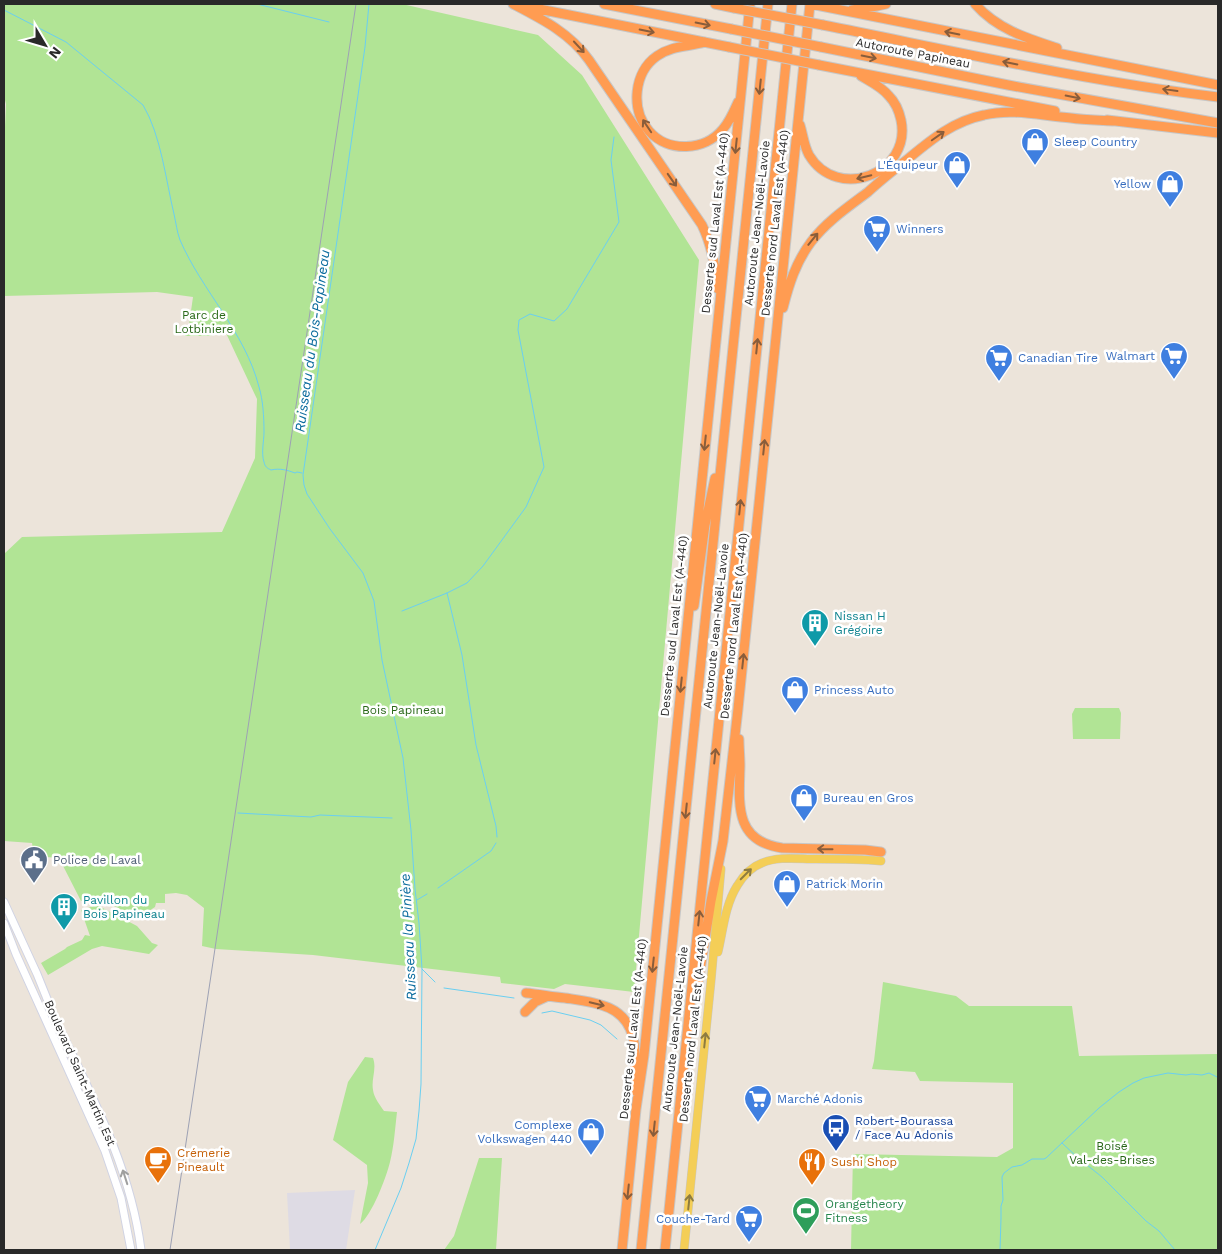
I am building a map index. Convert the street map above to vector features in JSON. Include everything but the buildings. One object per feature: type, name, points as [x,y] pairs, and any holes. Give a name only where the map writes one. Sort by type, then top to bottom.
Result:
[{"type":"highway","points":[[512,4],[856,73],[1113,121]]},
{"type":"highway","points":[[512,4],[552,25],[580,48],[692,208],[702,225],[712,249],[720,306]]},
{"type":"highway","name":"Autoroute Papineau","points":[[604,4],[1008,85],[1218,123]]},
{"type":"highway","name":"Autoroute Papineau","points":[[715,4],[1045,70],[1144,87],[1218,97]]},
{"type":"highway","name":"Desserte sud Laval Est (A-440)","points":[[622,1250],[636,1109],[644,1055],[750,4]]},
{"type":"highway","name":"Autoroute Jean-Noël-Lavoie","points":[[641,1250],[768,4]]},
{"type":"highway","name":"Autoroute Jean-Noël-Lavoie","points":[[665,1250],[792,4]]},
{"type":"highway","points":[[810,4],[1218,85]]},
{"type":"highway","name":"Desserte nord Laval Est (A-440)","points":[[723,841],[810,4]]},
{"type":"highway","points":[[847,11],[886,4]]},
{"type":"highway","points":[[974,4],[991,19],[1009,30],[1093,60]]},
{"type":"highway","points":[[705,42],[694,46],[679,46],[669,50],[656,56],[644,70],[638,84],[637,100],[639,112],[646,127],[656,137],[670,145],[684,147],[700,144],[713,138],[723,130],[741,97]]},
{"type":"highway","points":[[798,118],[808,153],[816,163],[828,172],[843,178],[855,179],[870,176],[883,168],[893,157],[900,143],[902,131],[900,115],[893,100],[885,91],[856,73]]},
{"type":"highway","points":[[776,337],[793,275],[803,253],[816,236],[851,205],[943,132],[956,124],[984,115],[1002,112],[1021,112],[1218,133]]},
{"type":"highway","points":[[686,636],[696,599],[705,525],[725,432]]},
{"type":"highway","points":[[738,709],[740,808],[744,823],[752,835],[765,844],[782,848],[865,850],[881,857]]},
{"type":"highway","points":[[683,1071],[711,901],[723,841]]},
{"type":"highway","points":[[526,993],[596,1003],[616,1012],[626,1022],[632,1034],[634,1044],[636,1109]]},
{"type":"highway","points":[[525,1012],[535,1002],[549,996]]},
{"type":"main road","name":"Desserte nord Laval Est (A-440)","points":[[684,1250],[712,981],[723,841]]},
{"type":"main road","points":[[712,981],[731,897],[740,880],[752,868],[766,861],[782,859],[864,860],[881,857]]},
{"type":"main road","name":"Boulevard Saint-Martin Est","points":[[4,902],[116,1154],[133,1206],[140,1250]]},
{"type":"main road","name":"Boulevard Saint-Martin Est","points":[[4,923],[11,943],[109,1162],[123,1206],[131,1250]]},
{"type":"main road","points":[[11,943],[19,935]]},
{"type":"shaded area","points":[[355,1190],[346,1250],[290,1250],[287,1193]]},
{"type":"green space","name":"Bois Papineau","points":[[4,4],[402,4],[538,35],[582,75],[699,260],[634,992],[565,984],[554,989],[501,983],[500,977],[313,955],[216,949],[202,946],[204,908],[187,895],[165,894],[165,903],[156,903],[155,907],[138,918],[96,897],[81,901],[59,858],[34,856],[32,843],[4,841],[4,554],[22,537],[222,532],[255,458],[257,399],[225,331],[209,336],[185,336],[184,333],[189,325],[193,297],[157,292],[4,296],[4,127],[6,104],[4,96]]},
{"type":"green space","points":[[1075,708],[1119,708],[1121,713],[1120,739],[1073,739],[1072,714]]},
{"type":"green space","points":[[97,905],[137,926],[152,943],[158,945],[149,954],[102,946],[92,949],[48,975],[41,963],[82,940],[85,935],[90,936],[81,910]]},
{"type":"green space","name":"Boisé Val-des-Brises","points":[[883,982],[956,996],[969,1006],[1072,1006],[1079,1056],[1218,1054],[1218,1250],[851,1250],[853,1154],[997,1157],[1013,1148],[1013,1083],[920,1081],[915,1072],[872,1069]]},
{"type":"green space","points":[[365,1057],[373,1058],[373,1090],[377,1101],[384,1111],[397,1112],[388,1169],[374,1205],[360,1224],[368,1183],[367,1165],[333,1140],[348,1082]]},
{"type":"green space","points":[[479,1158],[502,1158],[496,1250],[444,1250],[454,1236]]},
{"type":"waterway","points":[[257,4],[329,22]]},
{"type":"waterway","name":"Ruisseau du Bois-Papineau","points":[[369,4],[365,47],[303,475],[307,494],[363,573],[374,601],[382,660],[403,758],[411,830],[422,969],[419,1111],[416,1139],[409,1163],[401,1188],[375,1250]]},
{"type":"waterway","points":[[4,10],[66,42],[143,105],[159,144],[180,240],[189,259],[244,348],[259,387],[263,415],[263,458],[265,465],[271,470],[280,469],[302,473]]},
{"type":"waterway","points":[[402,611],[467,583],[483,566],[526,507],[544,467],[518,330],[519,320],[530,314],[554,321],[567,309],[619,222],[611,160],[614,137]]},
{"type":"waterway","points":[[447,593],[462,655],[476,745],[497,837]]},
{"type":"waterway","points":[[238,813],[311,817],[320,815],[392,818]]},
{"type":"waterway","points":[[438,888],[491,851],[496,843]]},
{"type":"waterway","name":"Ruisseau la Pinière","points":[[417,900],[427,894]]},
{"type":"waterway","name":"Ruisseau la Pinière","points":[[422,969],[435,982]]},
{"type":"waterway","points":[[444,988],[514,998]]},
{"type":"waterway","points":[[542,1013],[552,1011],[590,1020],[601,1025],[617,1039]]},
{"type":"waterway","points":[[1000,1250],[1001,1206],[1003,1200],[1002,1177],[1004,1173],[1012,1167],[1022,1165],[1032,1159],[1046,1158],[1099,1108],[1119,1092],[1144,1078],[1168,1073],[1186,1075],[1209,1073],[1218,1076]]},
{"type":"waterway","points":[[1062,1143],[1102,1177],[1146,1221],[1159,1231],[1175,1250]]},
{"type":"railway","points":[[170,1250],[356,4]]},
{"type":"place","name":"Sleep Country","points":[[1035,166]]},
{"type":"place","name":"L'Équipeur","points":[[957,189]]},
{"type":"place","name":"Yellow","points":[[1170,208]]},
{"type":"place","name":"Winners","points":[[877,253]]},
{"type":"place","name":"Walmart","points":[[1174,380]]},
{"type":"place","name":"Canadian Tire","points":[[999,382]]},
{"type":"place","name":"Nissan H Grégoire","points":[[815,647]]},
{"type":"place","name":"Princess Auto","points":[[795,714]]},
{"type":"place","name":"Bureau en Gros","points":[[804,822]]},
{"type":"place","name":"Police de Laval","points":[[34,884]]},
{"type":"place","name":"Patrick Morin","points":[[787,908]]},
{"type":"place","name":"Pavillon du Bois Papineau","points":[[64,931]]},
{"type":"place","name":"Marché Adonis","points":[[758,1123]]},
{"type":"place","name":"Robert-Bourassa / Face Au Adonis","points":[[836,1152]]},
{"type":"place","name":"Complexe Volkswagen 440","points":[[591,1156]]},
{"type":"place","name":"Crémerie Pineault","points":[[158,1184]]},
{"type":"place","name":"Sushi Shop","points":[[812,1186]]},
{"type":"place","name":"Orangetheory Fitness","points":[[806,1235]]},
{"type":"place","name":"Couche-Tard","points":[[749,1243]]},
{"type":"park label","name":"Parc de Lotbiniere","points":[[204,322]]}]
